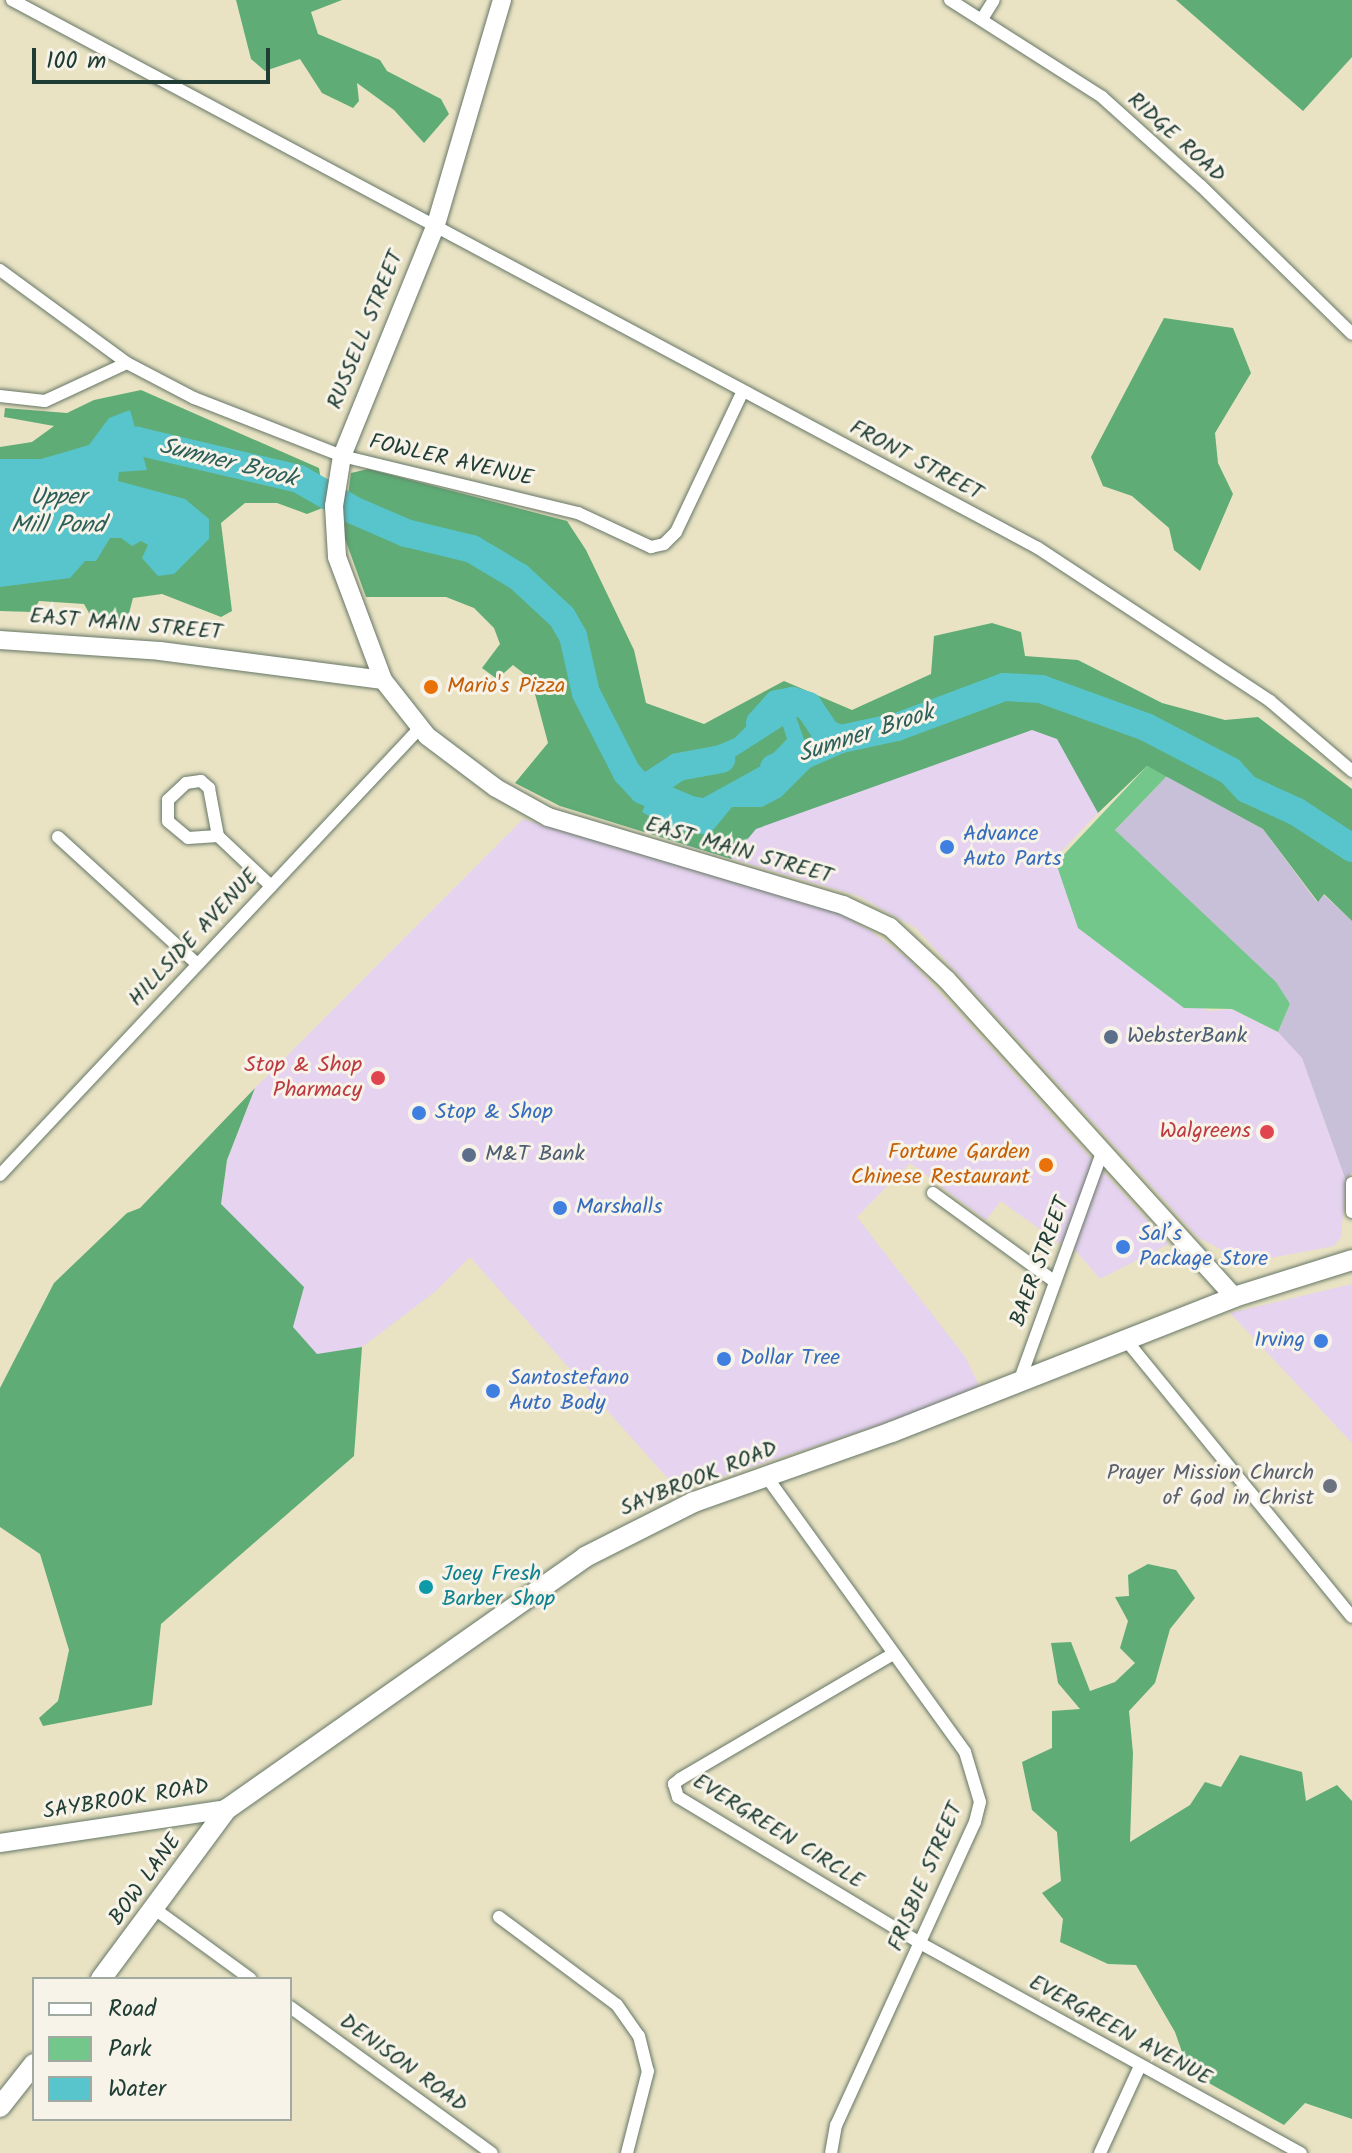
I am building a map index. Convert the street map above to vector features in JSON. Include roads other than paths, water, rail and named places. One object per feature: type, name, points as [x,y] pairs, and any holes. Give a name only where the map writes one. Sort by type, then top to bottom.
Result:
[{"type":"main road","name":"RUSSELL STREET","points":[[383,680],[343,581],[333,535],[342,456],[435,227],[502,0]]},
{"type":"main road","name":"EAST MAIN STREET","points":[[0,640],[160,651],[383,680],[419,729],[496,788],[548,817],[880,920],[947,980],[1101,1156],[1234,1297]]},
{"type":"main road","points":[[1234,1297],[1352,1260]]},
{"type":"main road","name":"SAYBROOK ROAD","points":[[0,1843],[227,1809],[572,1565],[636,1528],[766,1476],[1019,1383],[1234,1297]]},
{"type":"main road","name":"BOW LANE","points":[[103,1977],[156,1910],[227,1809]]},
{"type":"main road","points":[[0,2107],[32,2067]]},
{"type":"street","name":"FRONT STREET","points":[[12,0],[1038,548],[1270,701],[1352,771]]},
{"type":"street","name":"RIDGE ROAD","points":[[950,0],[1102,97],[1201,186],[1352,334]]},
{"type":"street","points":[[982,19],[994,0]]},
{"type":"street","name":"FOWLER AVENUE","points":[[0,270],[127,363],[194,398],[342,456],[548,504],[658,546],[676,532],[743,391]]},
{"type":"street","points":[[0,396],[45,401],[127,363]]},
{"type":"street","name":"HILLSIDE AVENUE","points":[[0,1175],[419,729]]},
{"type":"street","points":[[218,836],[188,838],[168,821],[168,800],[186,783],[201,781],[209,788],[218,836],[271,886]]},
{"type":"street","points":[[58,837],[197,964]]},
{"type":"street","name":"BAER STREET","points":[[1019,1383],[1101,1156]]},
{"type":"street","points":[[1352,1183],[1352,1212]]},
{"type":"street","points":[[933,1193],[1055,1282]]},
{"type":"street","points":[[1126,1340],[1352,1617]]},
{"type":"street","name":"FRISBIE STREET","points":[[766,1476],[965,1752],[980,1802],[920,1943],[836,2125],[831,2153]]},
{"type":"street","name":"EVERGREEN CIRCLE","points":[[893,1654],[685,1775],[674,1788],[690,1806],[920,1943]]},
{"type":"street","points":[[156,1910],[248,1977]]},
{"type":"street","points":[[499,1917],[617,2005],[639,2036],[648,2071],[627,2153]]},
{"type":"street","name":"EVERGREEN AVENUE","points":[[920,1943],[1301,2153]]},
{"type":"street","name":"DENISON ROAD","points":[[292,2008],[492,2153]]},
{"type":"street","points":[[1100,2153],[1140,2066]]},
{"type":"water","name":"Upper Mill Pond","points":[[130,410],[147,470],[119,472],[118,481],[185,499],[209,519],[209,539],[174,574],[158,576],[142,558],[148,545],[141,541],[132,546],[121,538],[110,538],[96,561],[85,561],[70,578],[0,587],[0,459],[41,459],[89,445],[109,418]]},
{"type":"water","points":[[788,694],[813,765],[781,797],[762,807],[732,807],[709,835],[673,829],[642,812],[649,797],[663,791],[703,798],[761,766],[787,739],[783,726],[719,767],[692,771],[684,764],[687,758],[735,738],[764,708]]},
{"type":"waterway","name":"Sumner Brook","points":[[105,457],[137,441],[299,479],[353,510],[406,533],[472,549],[519,577],[562,617],[573,636],[586,693],[627,773],[643,790],[688,809]]},
{"type":"waterway","name":"Sumner Brook","points":[[774,768],[841,739],[897,727],[1004,687],[1041,689],[1146,727],[1230,771],[1247,789],[1297,812],[1352,848]]},
{"type":"waterway","points":[[760,723],[777,704],[792,701],[808,706],[827,734],[841,739]]},
{"type":"waterway","points":[[643,790],[678,767],[721,759]]},
{"type":"place","name":"Mario's Pizza","points":[[431,687]]},
{"type":"place","name":"Advance Auto Parts","points":[[947,847]]},
{"type":"place","name":"WebsterBank","points":[[1111,1037]]},
{"type":"place","name":"Stop & Shop Pharmacy","points":[[378,1078]]},
{"type":"place","name":"Stop & Shop","points":[[419,1113]]},
{"type":"place","name":"Walgreens","points":[[1267,1132]]},
{"type":"place","name":"M&T Bank","points":[[469,1155]]},
{"type":"place","name":"Fortune Garden Chinese Restaurant","points":[[1046,1165]]},
{"type":"place","name":"Marshalls","points":[[560,1208]]},
{"type":"place","name":"Sal’s Package Store","points":[[1123,1247]]},
{"type":"place","name":"Irving","points":[[1321,1341]]},
{"type":"place","name":"Dollar Tree","points":[[724,1359]]},
{"type":"place","name":"Santostefano Auto Body","points":[[493,1391]]},
{"type":"place","name":"Prayer Mission Church of God in Christ","points":[[1330,1486]]},
{"type":"place","name":"Joey Fresh Barber Shop","points":[[426,1587]]}]
